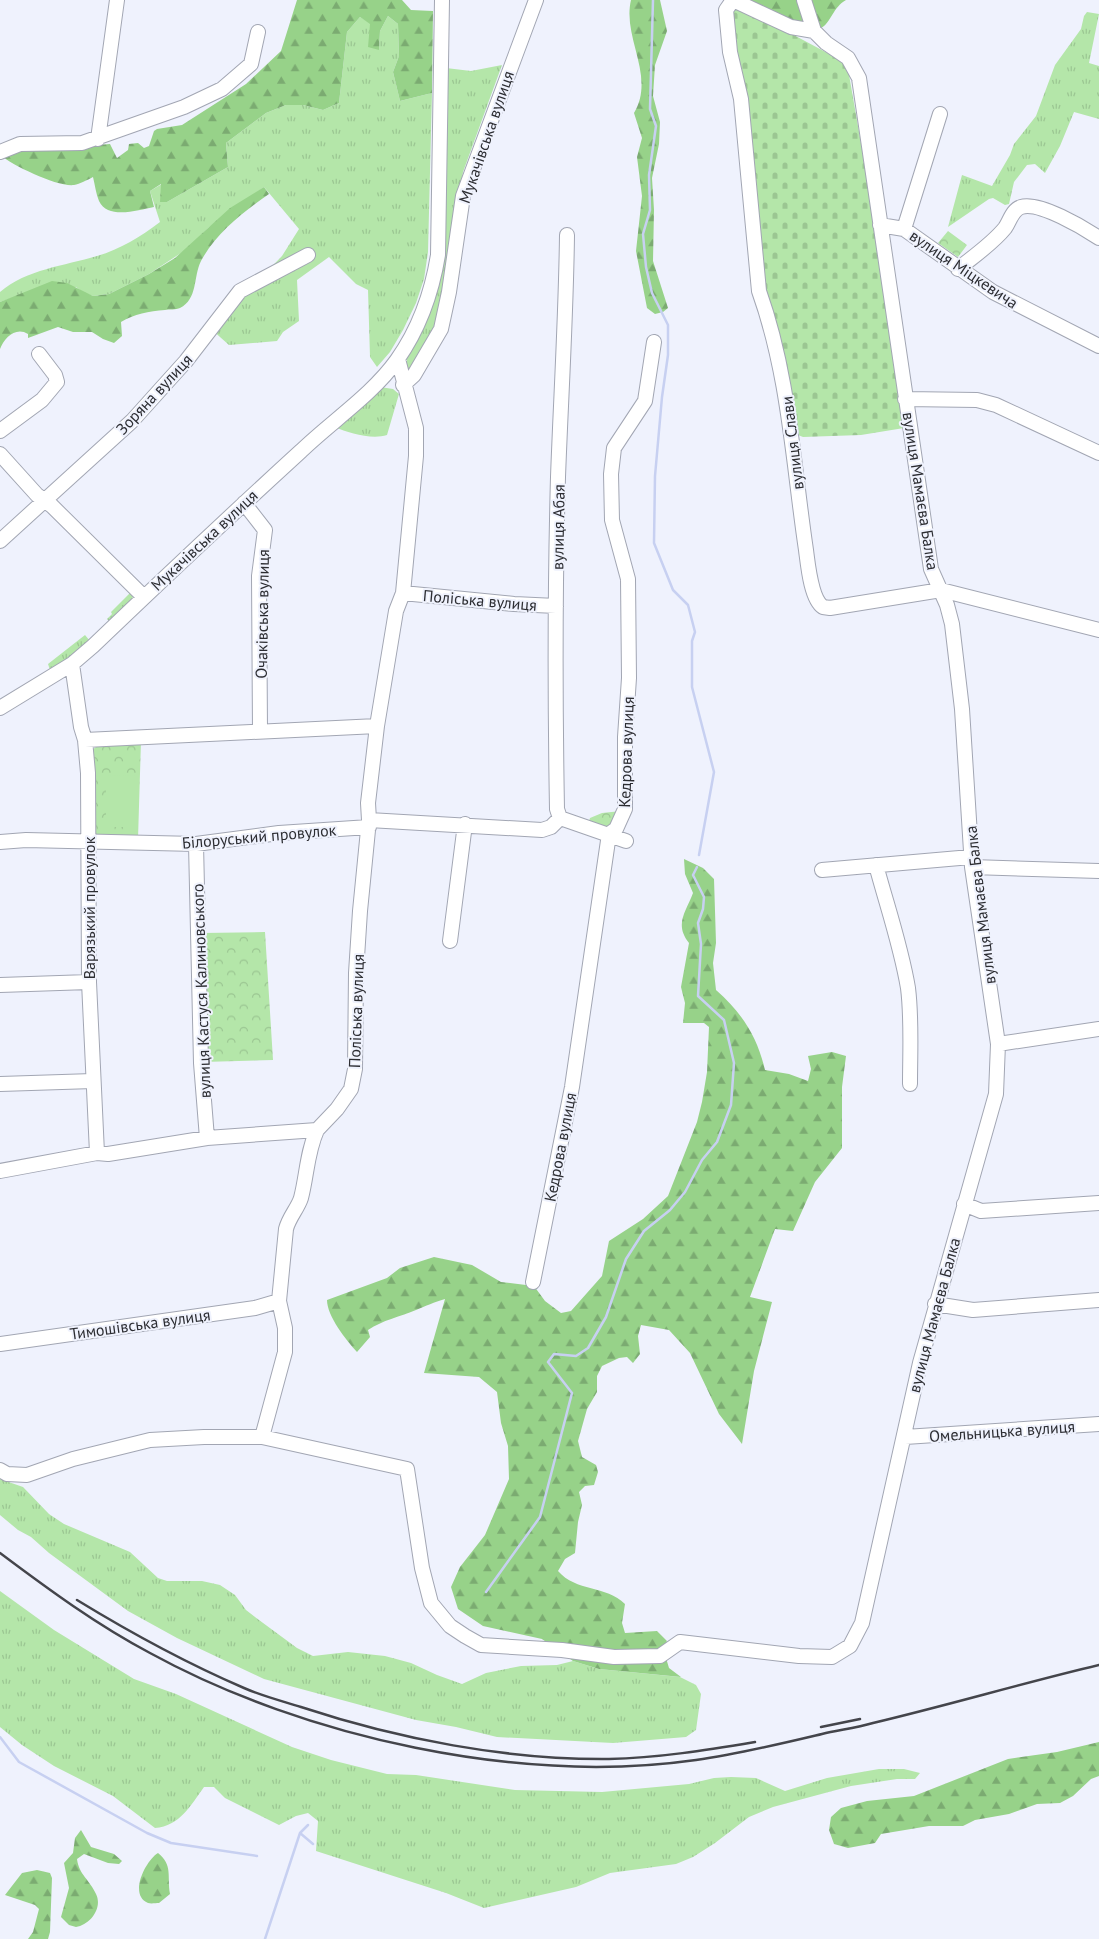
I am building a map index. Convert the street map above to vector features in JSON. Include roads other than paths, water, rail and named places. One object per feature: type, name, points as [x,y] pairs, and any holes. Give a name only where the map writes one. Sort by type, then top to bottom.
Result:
[{"type":"street","points":[[98,139],[117,0]]},
{"type":"street","name":"Мукачівська вулиця","points":[[0,708],[72,664],[244,503],[380,380],[398,359],[424,310],[433,284],[438,255],[442,0]]},
{"type":"street","name":"Мукачівська вулиця","points":[[403,385],[414,375],[441,329],[449,292],[463,196],[536,0]]},
{"type":"street","name":"вулиця Слави","points":[[814,31],[791,27],[733,0],[726,10],[730,52],[741,99],[759,292],[769,320],[783,376],[806,555],[815,599],[823,607],[830,608],[940,590],[1099,630]]},
{"type":"street","points":[[804,0],[814,31]]},
{"type":"street","name":"вулиця Мамаєва Балка","points":[[262,1437],[407,1470],[422,1568],[431,1603],[450,1626],[481,1645],[562,1650],[623,1657],[660,1656],[680,1642],[799,1656],[832,1657],[850,1646],[862,1623],[920,1363],[996,1094],[998,1044],[972,862],[961,699],[952,624],[931,568],[858,78],[848,58],[826,43],[814,31]]},
{"type":"street","points":[[0,152],[20,144],[82,143],[98,139],[184,107],[222,89],[251,64],[258,32]]},
{"type":"street","points":[[904,229],[940,114]]},
{"type":"street","points":[[958,269],[1005,228],[1015,211],[1023,206],[1032,207],[1073,221],[1099,238]]},
{"type":"street","name":"вулиця Міцкевича","points":[[880,225],[904,229],[993,292],[1099,346]]},
{"type":"street","name":"вулиця Абая","points":[[560,818],[557,809],[556,606],[558,477],[566,310],[567,235]]},
{"type":"street","name":"Зоряна вулиця","points":[[0,541],[132,421],[186,361],[218,317],[240,292],[248,285],[308,255]]},
{"type":"street","name":"Кедрова вулиця","points":[[533,1282],[572,1088],[609,834],[619,824],[625,809],[625,737],[629,678],[628,579],[612,520],[611,474],[614,448],[645,401],[654,342]]},
{"type":"street","points":[[0,431],[42,400],[57,382],[55,375],[39,354]]},
{"type":"street","points":[[398,359],[403,385]]},
{"type":"street","name":"Поліська вулиця","points":[[317,1130],[338,1109],[351,1089],[355,1069],[359,920],[369,823],[368,803],[376,726],[396,611],[403,593],[416,456],[416,428],[403,385]]},
{"type":"street","points":[[906,399],[977,400],[996,405],[1099,453]]},
{"type":"street","points":[[0,454],[44,500],[144,597]]},
{"type":"street","name":"Очаківська вулиця","points":[[244,503],[265,530],[259,576],[260,731]]},
{"type":"street","name":"Поліська вулиця","points":[[403,593],[514,604],[556,606]]},
{"type":"street","name":"Варязький провулок","points":[[72,664],[81,727],[85,740],[88,774],[89,982],[97,1153]]},
{"type":"street","points":[[85,740],[376,726]]},
{"type":"street","points":[[560,818],[572,824],[609,834],[626,841]]},
{"type":"street","name":"Білоруський провулок","points":[[0,842],[196,844],[369,823],[465,824],[542,830],[551,827],[560,818]]},
{"type":"street","points":[[450,941],[465,824]]},
{"type":"street","name":"вулиця Кастуся Калиновського","points":[[196,844],[201,1063],[207,1138]]},
{"type":"street","points":[[822,870],[876,865],[972,862],[1099,871]]},
{"type":"street","points":[[876,865],[902,958],[908,990],[910,1084]]},
{"type":"street","points":[[0,985],[89,982]]},
{"type":"street","points":[[998,1044],[1099,1029]]},
{"type":"street","points":[[0,1084],[93,1081]]},
{"type":"street","points":[[0,1171],[97,1153],[108,1154],[207,1138],[317,1130],[309,1154],[300,1200],[288,1219],[286,1229],[279,1301],[285,1328],[285,1352],[262,1437],[204,1437],[150,1440],[73,1460],[27,1475],[7,1474],[0,1470]]},
{"type":"street","points":[[964,1204],[981,1211],[1099,1203]]},
{"type":"street","points":[[936,1304],[973,1310],[1099,1300]]},
{"type":"street","name":"Тимошівська вулиця","points":[[0,1344],[255,1308],[279,1301]]},
{"type":"street","name":"Омельницька вулиця","points":[[905,1437],[1099,1424]]},
{"type":"waterway","points":[[653,0],[650,109],[656,126],[649,175],[650,210],[643,234],[646,267],[652,293],[668,325],[668,355],[655,476],[654,543],[673,590],[688,605],[695,632],[692,641],[692,687],[714,772],[699,855]]},
{"type":"waterway","points":[[486,1592],[540,1517],[572,1393],[548,1362],[554,1354],[576,1356],[588,1348],[606,1317],[626,1259],[644,1231],[670,1210],[685,1192],[702,1160],[717,1142],[731,1105],[734,1063],[724,1020],[698,996],[701,944],[698,923],[703,909],[704,897],[693,875],[697,867]]},
{"type":"waterway","points":[[0,1737],[19,1762],[147,1833],[171,1843],[257,1856]]},
{"type":"waterway","points":[[265,1939],[300,1833],[308,1825]]},
{"type":"waterway","points":[[300,1833],[313,1844]]},
{"type":"railway","points":[[0,1553],[111,1631],[150,1653],[211,1683],[276,1709],[345,1731],[416,1748],[487,1760],[559,1766],[629,1766],[712,1758],[867,1725],[1099,1665]]},
{"type":"railway","points":[[77,1600],[159,1647],[251,1691],[376,1729],[414,1738],[531,1756],[609,1759],[701,1751],[755,1742]]},
{"type":"railway","points":[[821,1727],[860,1719]]}]
